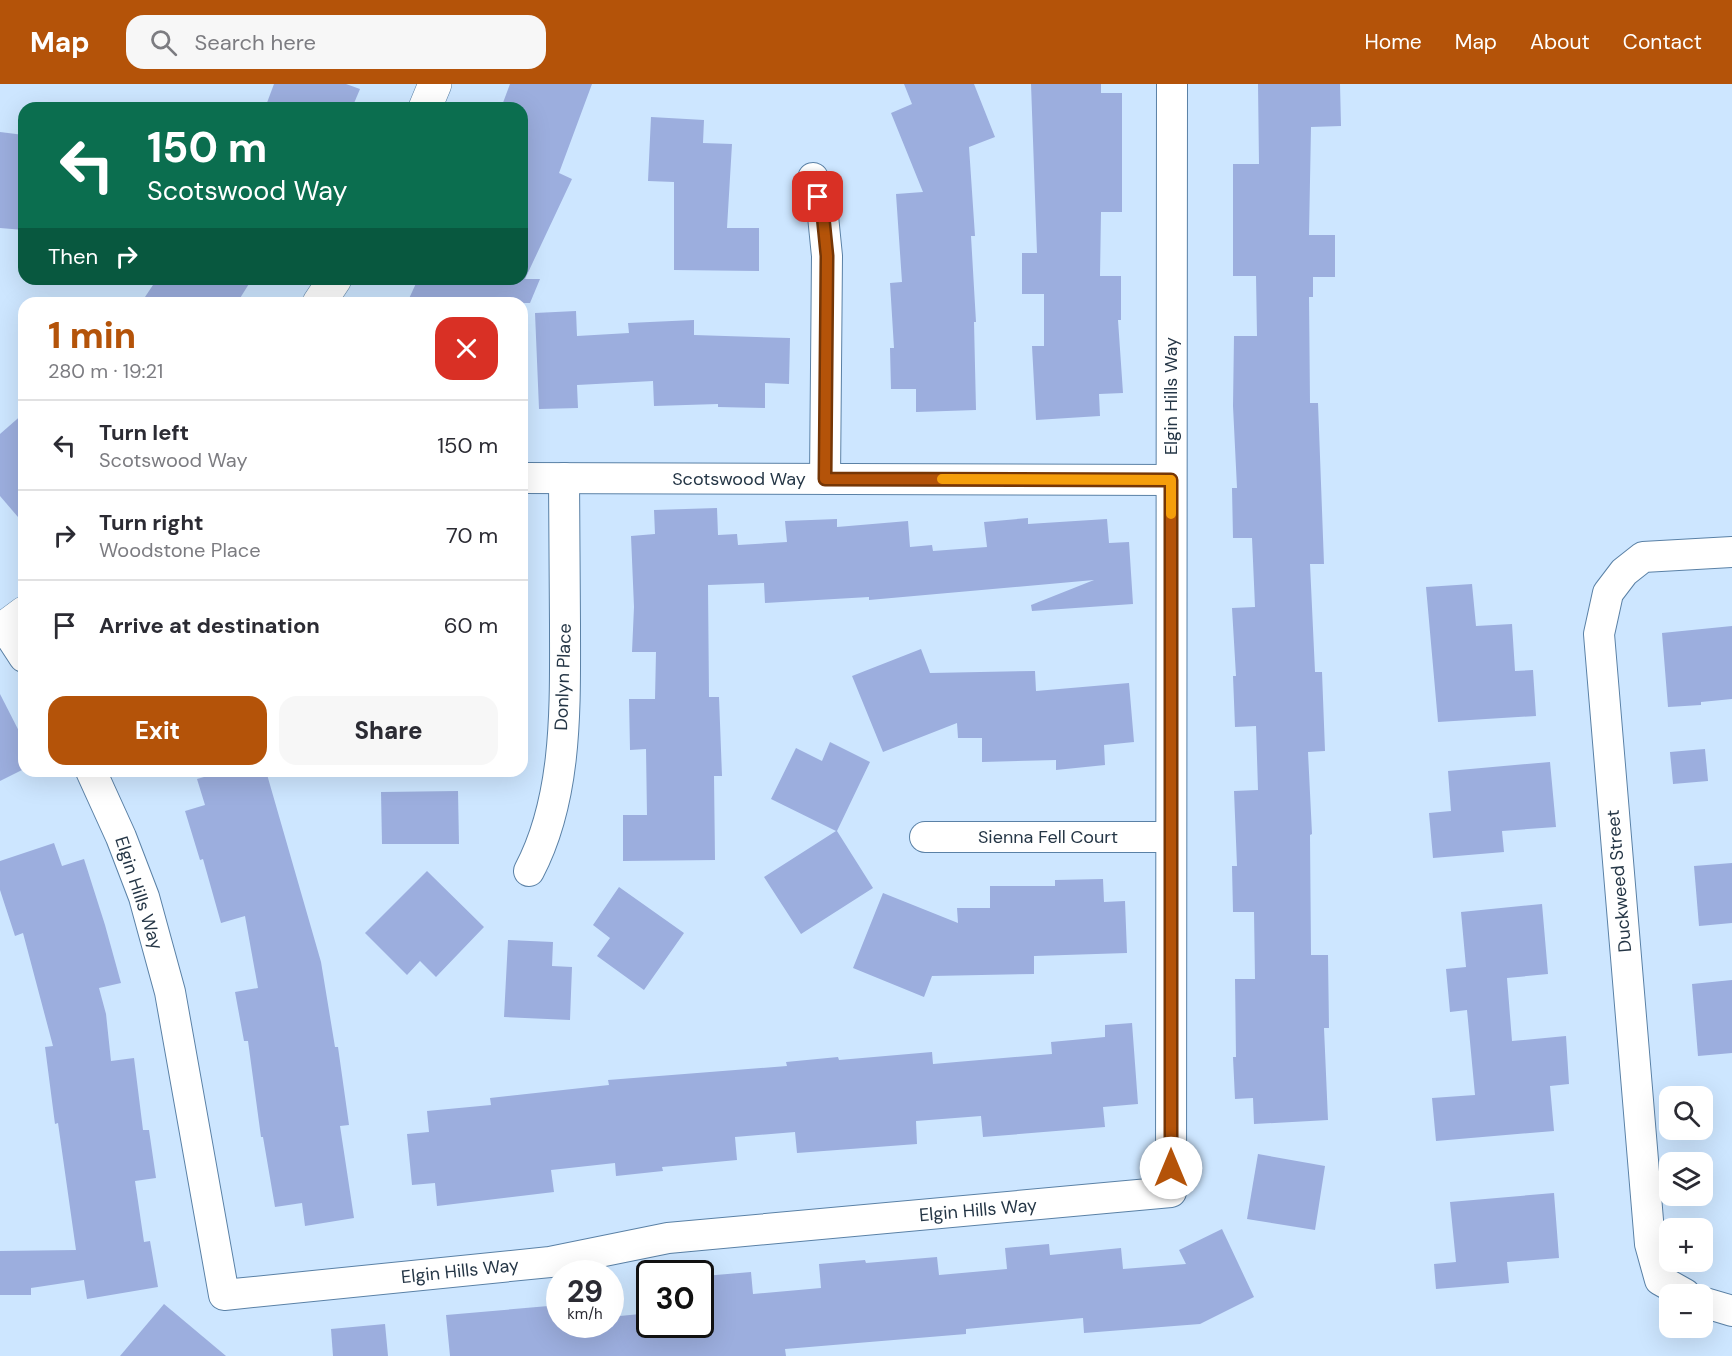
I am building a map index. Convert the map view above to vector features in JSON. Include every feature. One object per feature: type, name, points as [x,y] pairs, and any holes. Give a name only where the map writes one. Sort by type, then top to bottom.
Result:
[{"type":"street","points":[[428,102],[435,84]]},
{"type":"street","name":"Elgin Hills Way","points":[[94,777],[121,837],[144,897],[170,992],[224,1294],[550,1262],[668,1238],[1171,1192],[1172,84]]},
{"type":"street","points":[[813,178],[823,216],[827,256],[825,479]]},
{"type":"street","name":"Scotswood Way","points":[[528,478],[1171,480]]},
{"type":"street","name":"Donlyn Place","points":[[529,871],[549,819],[560,770],[565,683],[564,478]]},
{"type":"street","name":"Duckweed Street","points":[[1667,1284],[1660,1280],[1650,1244],[1599,634],[1608,593],[1624,572],[1643,557],[1732,552]]},
{"type":"street","points":[[10,624],[18,643]]},
{"type":"street","name":"Sienna Fell Court","points":[[925,837],[1171,837]]},
{"type":"street","points":[[1713,1305],[1732,1311]]},
{"type":"building","points":[[274,84],[346,84],[360,89],[355,102],[267,102]]},
{"type":"building","points":[[510,84],[592,84],[559,173],[572,179],[528,273],[528,102],[503,102]]},
{"type":"building","points":[[904,84],[974,84],[995,137],[969,147],[975,236],[971,236],[976,322],[974,322],[976,410],[916,412],[916,389],[891,389],[890,348],[894,348],[890,283],[902,282],[896,194],[923,192],[891,113],[912,104]]},
{"type":"building","points":[[1031,84],[1101,84],[1101,93],[1122,93],[1122,212],[1101,212],[1100,276],[1121,276],[1121,320],[1118,320],[1123,393],[1099,394],[1100,416],[1036,420],[1032,346],[1044,346],[1044,294],[1022,294],[1022,253],[1037,253]]},
{"type":"building","points":[[1258,84],[1340,84],[1341,126],[1311,127],[1309,235],[1335,235],[1335,277],[1313,277],[1313,297],[1309,297],[1310,403],[1318,403],[1324,564],[1310,564],[1315,672],[1322,672],[1325,751],[1308,752],[1312,834],[1310,835],[1311,955],[1328,955],[1329,1028],[1324,1028],[1328,1120],[1254,1124],[1253,1098],[1235,1099],[1233,1057],[1236,1057],[1235,979],[1255,979],[1254,912],[1233,912],[1232,866],[1237,866],[1234,791],[1258,790],[1256,726],[1235,727],[1233,676],[1236,676],[1232,608],[1255,607],[1252,538],[1233,538],[1232,488],[1237,488],[1233,406],[1234,336],[1257,336],[1256,276],[1233,276],[1233,164],[1259,164]]},
{"type":"building","points":[[651,117],[704,120],[703,143],[732,144],[727,228],[759,228],[759,271],[674,270],[674,182],[648,181]]},
{"type":"building","points":[[0,132],[18,134],[18,230],[0,228]]},
{"type":"building","points":[[528,279],[540,279],[530,303],[528,303],[528,297],[410,297],[415,285],[528,285]]},
{"type":"building","points":[[153,285],[248,285],[241,297],[145,297]]},
{"type":"building","points":[[576,311],[577,336],[629,333],[628,323],[694,320],[694,335],[790,338],[789,384],[765,383],[765,408],[718,407],[718,404],[654,406],[653,381],[577,385],[578,408],[539,409],[535,313]]},
{"type":"building","points":[[18,418],[18,517],[0,496],[0,434]]},
{"type":"building","points":[[717,508],[718,535],[737,534],[738,545],[787,542],[785,521],[837,519],[837,527],[908,521],[910,547],[932,545],[933,551],[987,547],[984,522],[1028,518],[1028,524],[1107,519],[1109,543],[1129,542],[1133,604],[1032,611],[1031,605],[1094,580],[869,600],[869,597],[765,603],[764,583],[708,585],[709,697],[719,697],[722,776],[714,776],[715,860],[623,861],[623,815],[647,815],[646,749],[630,750],[629,699],[655,699],[656,652],[632,652],[634,607],[631,536],[655,534],[654,510]]},
{"type":"building","points":[[1472,584],[1476,626],[1512,624],[1515,671],[1533,670],[1536,716],[1438,722],[1426,587]]},
{"type":"building","points":[[1732,626],[1732,699],[1701,702],[1701,705],[1668,707],[1662,633]]},
{"type":"building","points":[[921,649],[930,673],[1035,671],[1036,691],[1129,683],[1134,742],[1104,745],[1105,765],[1056,770],[1056,760],[982,762],[982,738],[958,738],[957,723],[883,752],[852,676]]},
{"type":"building","points":[[0,694],[18,729],[18,772],[0,781]]},
{"type":"building","points":[[830,742],[870,762],[837,831],[873,888],[801,934],[764,877],[836,831],[771,799],[796,748],[822,761]]},
{"type":"building","points":[[1705,749],[1708,781],[1673,784],[1670,752]]},
{"type":"building","points":[[1550,762],[1556,827],[1502,831],[1504,852],[1433,858],[1429,813],[1451,811],[1448,771]]},
{"type":"building","points":[[204,777],[268,777],[321,962],[335,1047],[338,1047],[349,1125],[340,1126],[354,1218],[305,1226],[302,1203],[275,1207],[263,1137],[261,1137],[248,1041],[244,1041],[235,992],[258,988],[245,916],[221,923],[203,859],[200,860],[185,811],[205,805],[197,779]]},
{"type":"building","points":[[458,791],[459,844],[382,844],[381,792]]},
{"type":"building","points":[[54,843],[62,866],[84,859],[105,925],[121,983],[99,988],[106,1014],[111,1061],[134,1058],[143,1130],[149,1130],[156,1178],[135,1181],[144,1242],[150,1241],[158,1287],[87,1299],[84,1280],[31,1288],[31,1295],[0,1295],[0,1251],[76,1250],[45,1047],[53,1046],[23,933],[15,936],[0,890],[0,861]]},
{"type":"building","points":[[1732,863],[1732,923],[1699,926],[1694,866]]},
{"type":"building","points":[[427,871],[484,927],[436,977],[420,961],[407,975],[365,933]]},
{"type":"building","points":[[1103,879],[1104,902],[1125,901],[1127,953],[1034,956],[1034,974],[932,976],[924,997],[853,968],[883,893],[958,923],[957,908],[990,908],[990,886],[1055,886],[1055,880]]},
{"type":"building","points":[[619,887],[684,933],[644,990],[597,956],[610,938],[593,925]]},
{"type":"building","points":[[1542,904],[1548,974],[1507,978],[1512,1041],[1566,1036],[1569,1084],[1550,1086],[1554,1131],[1436,1141],[1432,1098],[1475,1095],[1467,1010],[1450,1012],[1446,969],[1466,967],[1461,912]]},
{"type":"building","points":[[508,940],[553,942],[552,966],[572,967],[570,1020],[504,1017]]},
{"type":"building","points":[[1732,980],[1732,1053],[1698,1056],[1692,984]]},
{"type":"building","points":[[1132,1023],[1138,1104],[1103,1107],[1105,1127],[983,1137],[981,1116],[916,1121],[917,1144],[797,1153],[795,1132],[735,1137],[737,1160],[662,1167],[663,1171],[616,1176],[615,1163],[551,1170],[554,1192],[437,1206],[435,1183],[412,1185],[407,1134],[429,1132],[427,1111],[491,1105],[490,1098],[609,1085],[608,1080],[787,1066],[786,1062],[838,1057],[839,1060],[932,1052],[933,1064],[1052,1054],[1051,1042],[1105,1037],[1105,1025]]},
{"type":"building","points":[[1258,1154],[1325,1166],[1315,1230],[1247,1219]]},
{"type":"building","points":[[1554,1193],[1559,1258],[1507,1262],[1509,1283],[1436,1289],[1434,1264],[1456,1262],[1450,1202]]},
{"type":"building","points":[[1222,1229],[1254,1297],[1200,1324],[1084,1333],[1083,1318],[966,1329],[966,1334],[785,1349],[786,1356],[450,1356],[446,1315],[546,1306],[546,1338],[624,1338],[624,1316],[636,1314],[636,1338],[714,1338],[714,1275],[751,1272],[753,1294],[821,1288],[819,1264],[937,1257],[939,1275],[1007,1269],[1005,1248],[1049,1244],[1050,1255],[1121,1248],[1123,1269],[1186,1264],[1179,1250]]},
{"type":"building","points":[[164,1304],[226,1356],[120,1356]]},
{"type":"building","points":[[385,1324],[388,1356],[333,1356],[331,1329]]},
{"type":"slow traffic","points":[[942,479],[1171,480],[1171,514]]},
{"type":"route","points":[[818,197],[823,216],[827,256],[825,479],[1171,480],[1171,1168]]}]
